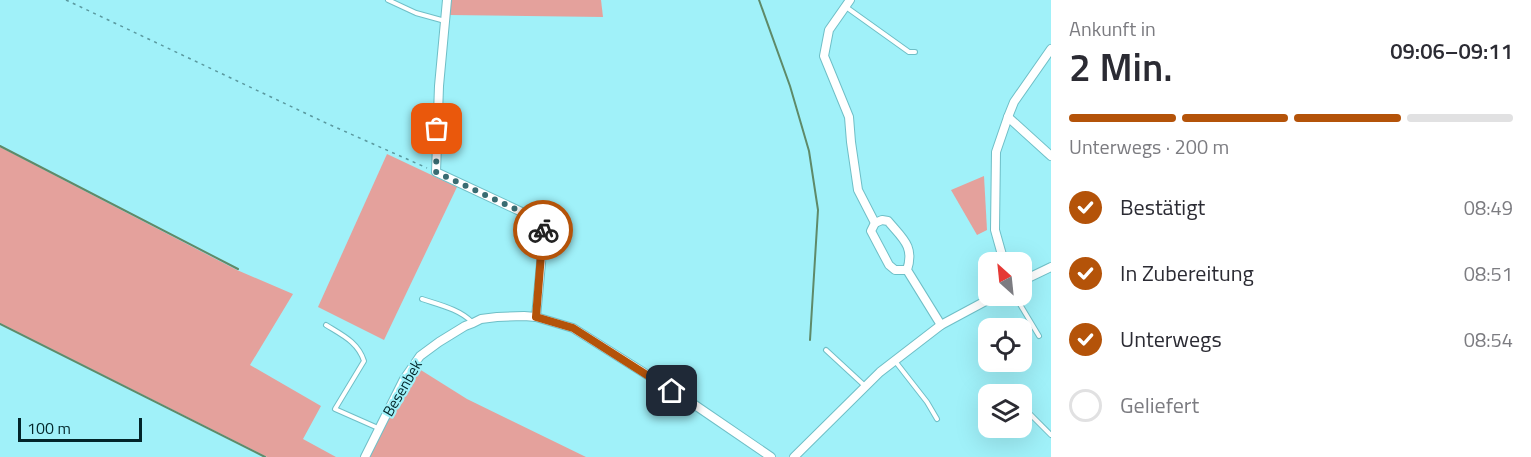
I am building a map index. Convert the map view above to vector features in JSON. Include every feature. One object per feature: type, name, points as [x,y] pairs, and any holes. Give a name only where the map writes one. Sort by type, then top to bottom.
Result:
[{"type":"street","points":[[447,0],[439,86],[436,172],[539,222],[544,231],[536,317]]},
{"type":"street","points":[[848,3],[829,30],[825,56],[849,117],[850,142],[858,190],[875,223]]},
{"type":"street","points":[[1001,252],[995,230],[996,152],[1014,102],[1051,50]]},
{"type":"street","points":[[1008,117],[1051,156]]},
{"type":"street","points":[[907,270],[895,270],[889,265],[872,231],[875,223],[882,220],[888,221],[905,242],[910,252],[907,270],[940,325]]},
{"type":"street","points":[[1032,277],[1051,267]]},
{"type":"street","points":[[794,457],[880,372],[940,325],[978,305]]},
{"type":"street","name":"Besenbek","points":[[365,457],[404,378],[420,356],[465,326],[481,319],[524,316],[536,317],[573,328],[692,403],[771,457]]},
{"type":"lane","points":[[388,0],[416,13],[445,21]]},
{"type":"lane","points":[[848,3],[909,52],[915,52]]},
{"type":"lane","points":[[423,299],[458,311],[473,323]]},
{"type":"lane","points":[[1021,306],[1039,336]]},
{"type":"lane","points":[[326,325],[359,349],[363,361],[335,410],[379,429]]},
{"type":"lane","points":[[826,350],[865,387]]},
{"type":"lane","points":[[894,361],[927,402],[937,419]]},
{"type":"lane","points":[[1032,416],[1051,435]]},
{"type":"path","points":[[66,0],[326,123],[436,172]]},
{"type":"shaded area","points":[[450,0],[601,0],[603,17],[449,15]]},
{"type":"shaded area","points":[[0,147],[237,270],[293,294],[250,365],[321,406],[303,439],[336,457],[267,457],[0,323]]},
{"type":"shaded area","points":[[387,154],[457,187],[384,340],[318,307]]},
{"type":"shaded area","points":[[984,176],[987,230],[977,235],[951,190]]},
{"type":"shaded area","points":[[416,367],[467,399],[586,457],[369,457]]},
{"type":"waterway","points":[[759,0],[790,86],[809,151],[818,210],[810,340]]},
{"type":"waterway","points":[[0,146],[238,269]]},
{"type":"waterway","points":[[0,324],[265,457]]},
{"type":"way so far","points":[[437,129],[436,172],[526,214],[539,222],[543,230]]},
{"type":"route","points":[[543,230],[536,317],[573,328],[672,391]]}]
